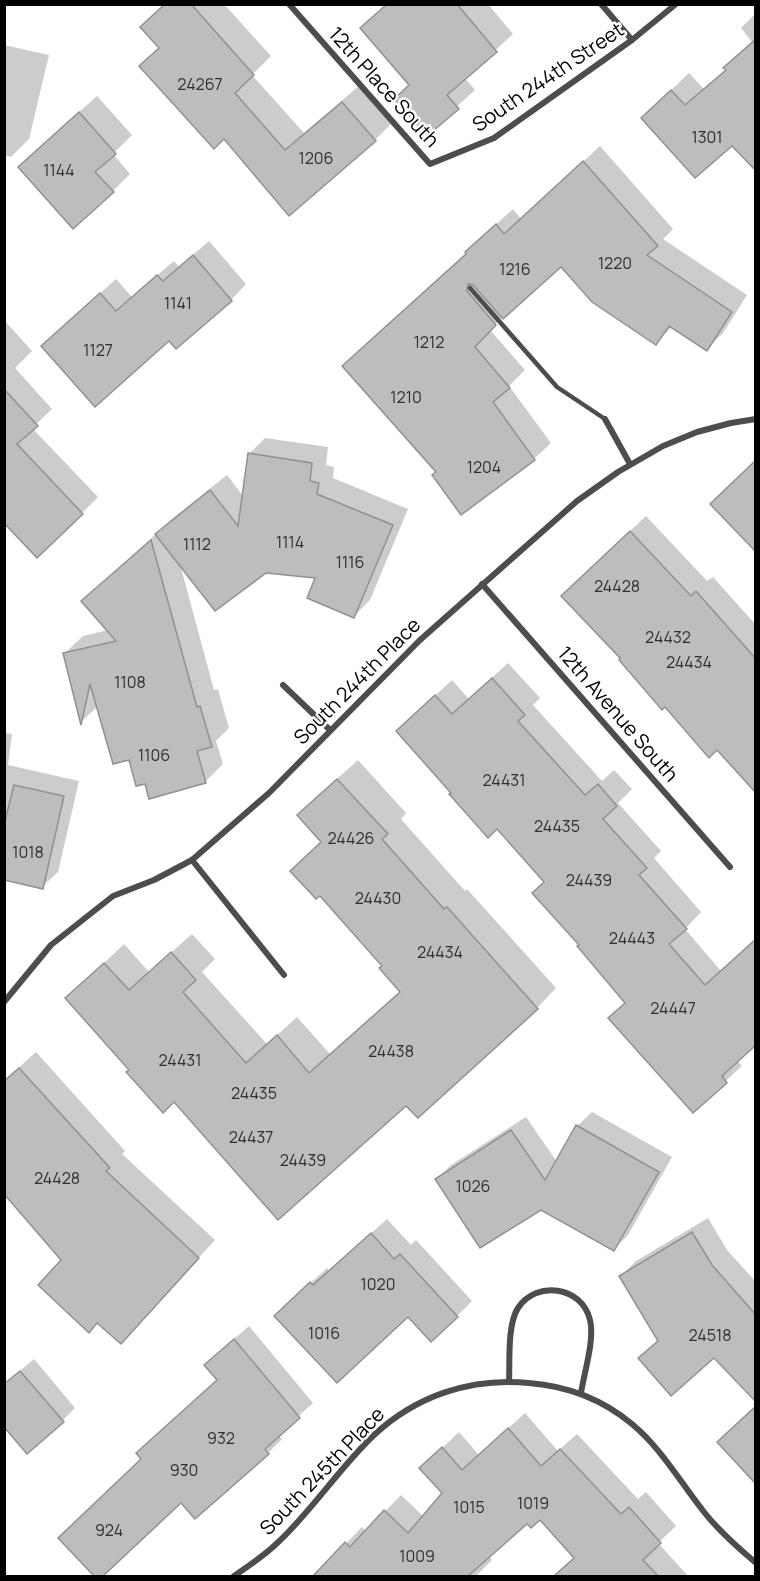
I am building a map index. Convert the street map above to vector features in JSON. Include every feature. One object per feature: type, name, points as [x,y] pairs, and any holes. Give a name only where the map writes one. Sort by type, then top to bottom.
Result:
[{"type":"street","name":"12th Place South","points":[[289,4],[430,164]]},
{"type":"street","points":[[601,4],[632,40]]},
{"type":"street","name":"South 244th Street","points":[[430,164],[494,138],[632,40],[676,4]]},
{"type":"street","points":[[605,419],[630,464]]},
{"type":"street","name":"South 244th Place","points":[[6,998],[51,945],[113,896],[154,880],[192,860],[269,793],[420,640],[577,501],[630,464],[663,446],[698,432],[756,419]]},
{"type":"street","name":"12th Avenue South","points":[[482,584],[730,867]]},
{"type":"street","points":[[283,685],[330,730]]},
{"type":"street","points":[[192,860],[284,975]]},
{"type":"street","points":[[509,1382],[512,1323],[517,1310],[526,1299],[537,1292],[551,1289],[565,1291],[577,1298],[586,1308],[591,1321],[591,1335],[581,1393],[620,1414],[651,1441],[706,1515],[756,1563]]},
{"type":"street","name":"South 245th Place","points":[[234,1576],[273,1547],[373,1436],[402,1412],[435,1395],[459,1388],[509,1382],[553,1386],[581,1393]]},
{"type":"lane","points":[[470,288],[557,387],[605,419]]},
{"type":"building","points":[[165,4],[191,4],[254,75],[235,93],[285,150],[342,102],[376,141],[289,216],[224,139],[214,149],[139,66],[159,48],[140,27]]},
{"type":"building","points":[[387,4],[457,4],[497,52],[447,95],[459,109],[427,136],[394,99],[409,85],[360,28]]},
{"type":"building","points":[[756,39],[756,171],[732,146],[695,178],[641,118],[671,90],[685,105],[726,70],[723,68]]},
{"type":"building","points":[[79,112],[116,154],[95,172],[114,192],[73,229],[18,167]]},
{"type":"building","points":[[583,161],[658,246],[647,255],[732,312],[707,351],[669,326],[656,345],[592,302],[561,267],[503,319],[473,285],[468,284],[467,291],[496,325],[475,347],[510,388],[493,402],[535,460],[461,515],[432,475],[436,472],[342,366],[496,224],[504,234]]},
{"type":"building","points":[[193,255],[232,301],[176,349],[169,341],[95,407],[41,346],[100,293],[116,311],[157,275],[163,281]]},
{"type":"building","points":[[4,389],[38,426],[17,444],[83,514],[37,558],[4,523]]},
{"type":"building","points":[[248,453],[312,463],[310,481],[319,483],[317,494],[393,525],[354,618],[307,598],[315,578],[266,573],[215,611],[155,534],[210,490],[238,526]]},
{"type":"building","points":[[756,460],[756,552],[710,504]]},
{"type":"building","points":[[630,531],[691,596],[696,591],[756,659],[756,793],[717,750],[709,758],[665,707],[662,710],[619,660],[620,658],[561,596]]},
{"type":"building","points":[[151,540],[197,707],[200,706],[212,747],[197,751],[206,783],[149,799],[145,784],[136,786],[129,760],[113,764],[90,684],[81,725],[63,653],[116,641],[81,601]]},
{"type":"building","points":[[492,678],[525,715],[518,721],[585,795],[598,784],[617,806],[603,819],[647,868],[639,875],[687,929],[669,944],[705,985],[756,939],[756,1045],[722,1076],[727,1083],[693,1113],[608,1018],[625,1003],[577,946],[579,945],[532,893],[544,882],[497,829],[488,838],[396,731],[435,695],[452,714]]},
{"type":"building","points":[[337,779],[388,834],[382,839],[444,909],[447,907],[538,1009],[418,1118],[406,1106],[278,1220],[174,1102],[163,1113],[126,1072],[129,1070],[65,998],[104,963],[129,990],[171,952],[196,980],[183,992],[246,1063],[277,1035],[309,1073],[400,992],[379,968],[382,966],[320,896],[316,899],[290,871],[321,842],[297,815]]},
{"type":"building","points":[[14,785],[64,796],[43,889],[4,880],[4,825]]},
{"type":"building","points":[[19,1068],[110,1168],[106,1171],[199,1258],[121,1344],[97,1323],[89,1333],[38,1285],[61,1260],[4,1194],[4,1081]]},
{"type":"building","points":[[576,1125],[659,1172],[614,1251],[541,1210],[480,1248],[435,1179],[511,1130],[545,1180]]},
{"type":"building","points":[[692,1232],[712,1265],[756,1315],[756,1402],[714,1358],[671,1396],[638,1358],[658,1341],[619,1276]]},
{"type":"building","points":[[371,1233],[394,1259],[400,1254],[458,1317],[431,1342],[408,1317],[337,1383],[274,1316],[310,1282],[313,1285]]},
{"type":"building","points":[[234,1339],[300,1418],[265,1449],[269,1454],[195,1519],[181,1503],[103,1576],[94,1576],[58,1538],[141,1459],[136,1453],[217,1380],[204,1365]]},
{"type":"building","points":[[20,1371],[64,1422],[27,1454],[4,1427],[4,1384]]},
{"type":"building","points":[[756,1406],[756,1484],[717,1442]]},
{"type":"building","points":[[508,1428],[541,1466],[560,1449],[621,1514],[629,1507],[661,1543],[643,1560],[658,1576],[554,1576],[574,1558],[540,1520],[531,1528],[527,1524],[468,1576],[313,1576],[345,1542],[350,1547],[384,1510],[408,1533],[442,1493],[419,1468],[442,1447],[462,1470]]}]
